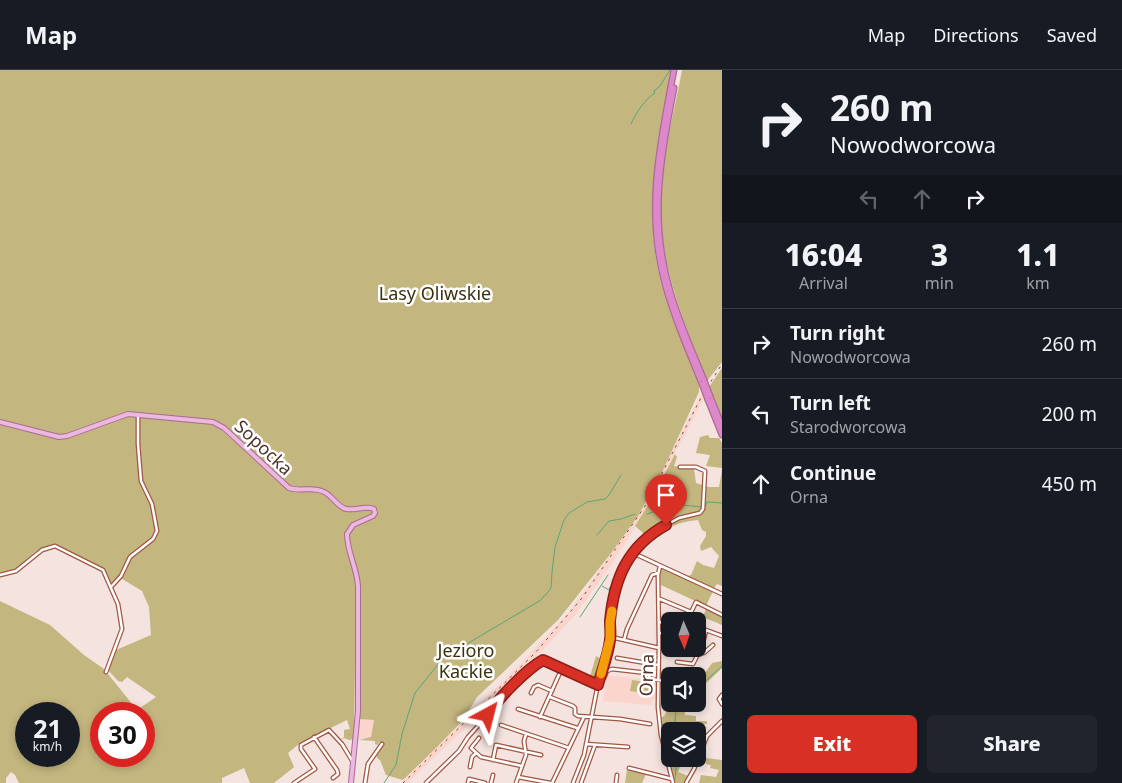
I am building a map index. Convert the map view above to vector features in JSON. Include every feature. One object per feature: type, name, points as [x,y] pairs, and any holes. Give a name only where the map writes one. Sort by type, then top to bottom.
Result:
[{"type":"highway","points":[[676,70],[656,169],[655,232],[662,274],[670,301],[722,435]]},
{"type":"highway","points":[[709,398],[722,426]]},
{"type":"main road","name":"Sopocka","points":[[0,422],[59,437],[67,436],[124,415],[138,414],[218,423],[289,488],[322,491],[333,497],[344,508],[374,509],[373,516],[353,525],[347,534],[358,582],[358,711],[352,783]]},
{"type":"street","points":[[111,587],[121,576],[130,557],[153,539],[157,531],[152,504],[141,481],[138,414]]},
{"type":"street","points":[[573,783],[584,755],[598,685],[611,636],[611,616],[623,569],[641,542],[653,532],[679,518],[702,511],[704,506],[705,471],[696,467],[680,466]]},
{"type":"street","points":[[0,575],[16,571],[42,550],[56,546],[81,560],[101,568],[118,604],[122,629],[106,672]]},
{"type":"street","points":[[633,553],[722,594]]},
{"type":"street","name":"Orna","points":[[660,566],[658,573],[660,598],[658,707],[661,735],[673,783]]},
{"type":"street","points":[[624,640],[627,629],[652,574],[658,573]]},
{"type":"street","points":[[660,598],[691,612],[696,602],[722,615]]},
{"type":"street","points":[[706,630],[722,636]]},
{"type":"street","points":[[611,636],[659,648]]},
{"type":"street","points":[[706,652],[713,645]]},
{"type":"street","points":[[617,658],[658,665]]},
{"type":"street","points":[[677,662],[692,664],[695,658]]},
{"type":"street","points":[[426,783],[458,751],[488,715],[495,703],[534,666],[544,660],[598,685]]},
{"type":"street","points":[[540,717],[562,668]]},
{"type":"street","points":[[600,678],[604,678],[606,672],[612,670],[647,674],[649,679],[659,680]]},
{"type":"street","points":[[531,693],[534,686],[538,685],[552,691]]},
{"type":"street","points":[[722,695],[719,699],[722,704]]},
{"type":"street","points":[[550,697],[573,706],[576,715],[591,718],[625,719],[650,724]]},
{"type":"street","points":[[518,709],[578,728]]},
{"type":"street","points":[[518,777],[551,783],[584,717]]},
{"type":"street","points":[[686,783],[707,736],[722,721]]},
{"type":"street","points":[[501,725],[569,748]]},
{"type":"street","points":[[294,783],[315,769],[300,746],[302,743],[329,730],[342,744],[351,761],[354,762]]},
{"type":"street","points":[[516,783],[526,752],[524,742],[526,734]]},
{"type":"street","points":[[314,737],[337,770],[338,774],[333,778]]},
{"type":"street","points":[[480,738],[471,747],[481,757],[522,766]]},
{"type":"street","points":[[365,783],[368,764],[382,744]]},
{"type":"street","points":[[586,744],[628,747]]},
{"type":"street","points":[[493,760],[496,745],[541,755]]},
{"type":"street","points":[[581,783],[595,745]]},
{"type":"street","points":[[470,767],[472,757],[476,753]]},
{"type":"street","points":[[630,768],[672,779]]},
{"type":"street","points":[[491,783],[493,775]]},
{"type":"street","points":[[616,783],[617,775]]},
{"type":"street","points":[[468,783],[469,779],[485,783]]},
{"type":"shaded area","points":[[703,391],[705,396],[646,509],[614,561],[576,614],[493,702],[407,783],[401,783],[528,656],[568,613],[635,521]]},
{"type":"shaded area","points":[[607,675],[657,681],[656,699],[653,698],[652,705],[603,701]]},
{"type":"shaded area","points":[[359,719],[374,720],[371,737],[359,739]]},
{"type":"green space","name":"Lasy Oliwskie","points":[[0,70],[672,70],[655,170],[653,195],[654,245],[661,285],[699,385],[699,392],[663,470],[638,516],[612,552],[558,620],[477,697],[464,719],[403,780],[386,775],[380,760],[377,758],[377,753],[384,743],[379,742],[378,745],[375,744],[375,741],[359,740],[371,737],[374,720],[359,719],[359,582],[349,536],[354,528],[377,515],[378,512],[375,508],[371,506],[346,507],[330,493],[323,490],[290,486],[225,426],[213,420],[128,412],[59,435],[42,433],[0,420]]},
{"type":"green space","points":[[682,70],[722,70],[722,362],[707,381],[675,295],[664,251],[661,228],[662,171]]},
{"type":"green space","points":[[722,368],[722,420],[709,387]]},
{"type":"green space","points":[[129,416],[212,424],[217,426],[288,489],[320,492],[341,508],[373,511],[372,514],[350,525],[346,534],[356,582],[354,739],[344,738],[340,740],[344,737],[344,730],[350,729],[347,720],[300,743],[288,753],[294,767],[274,783],[250,783],[244,768],[222,778],[222,783],[19,783],[11,772],[6,778],[6,783],[0,783],[0,601],[50,625],[84,655],[104,669],[131,702],[90,702],[90,767],[155,767],[155,702],[149,702],[156,697],[127,677],[122,682],[118,681],[108,670],[116,650],[151,635],[149,607],[142,591],[119,577],[110,584],[103,568],[56,545],[36,551],[17,568],[0,575],[0,424],[60,439]]},
{"type":"green space","points":[[708,435],[710,438],[719,438],[722,443],[722,468],[706,466],[710,455],[696,453],[700,437]]},
{"type":"green space","points":[[675,454],[677,457],[674,466],[694,469],[696,483],[709,487],[719,487],[722,470],[722,586],[717,584],[713,590],[687,576],[691,575],[697,561],[714,568],[719,556],[711,547],[701,551],[700,546],[706,536],[706,532],[702,530],[698,520],[673,526],[650,539],[635,526]]},
{"type":"green space","points":[[661,568],[713,591],[706,606],[661,585]]},
{"type":"green space","points":[[706,609],[722,616],[722,625],[706,618]]},
{"type":"green space","points":[[596,656],[604,660],[597,683],[589,680]]},
{"type":"green space","points":[[722,661],[722,668],[706,683],[706,672],[712,663]]},
{"type":"green space","points":[[632,680],[651,683],[650,694],[630,691]]},
{"type":"green space","points":[[666,712],[685,712],[685,715],[696,716],[696,721],[707,721],[707,724],[706,722],[661,722],[661,718]]},
{"type":"green space","points":[[706,758],[722,760],[722,783],[699,783],[701,775],[716,777],[719,770],[710,768],[711,765],[706,764]]},
{"type":"green space","points":[[672,767],[680,767],[678,772],[688,776],[684,783],[675,783]]},
{"type":"green space","points":[[627,769],[646,774],[642,783],[625,783]]},
{"type":"waterway","points":[[631,124],[635,115],[655,93],[654,91],[660,86],[670,70]]},
{"type":"waterway","points":[[545,596],[551,588],[555,547],[564,520],[569,513],[587,502],[605,499],[621,475]]},
{"type":"waterway","points":[[705,507],[707,502],[722,503]]},
{"type":"waterway","points":[[647,514],[682,505],[702,507]]},
{"type":"waterway","points":[[597,535],[609,521],[635,514]]},
{"type":"waterway","points":[[580,617],[608,575]]},
{"type":"waterway","points":[[602,586],[609,590],[610,587],[613,589],[613,596]]},
{"type":"waterway","points":[[384,783],[396,765],[402,734],[415,693],[443,658],[541,600],[544,596]]},
{"type":"waterway","points":[[706,681],[722,666]]},
{"type":"waterway","points":[[675,722],[676,712]]},
{"type":"waterway","points":[[675,779],[676,767]]},
{"type":"railway","points":[[403,783],[536,652],[582,598],[645,506],[703,394],[722,364]]},
{"type":"slow traffic","points":[[601,674],[610,639],[612,611]]},
{"type":"route","points":[[488,715],[495,703],[534,666],[543,660],[598,685],[611,636],[611,616],[620,574],[641,542],[653,532],[666,525]]},
{"type":"park label","name":"Jezioro Kackie","points":[[466,660]]}]
